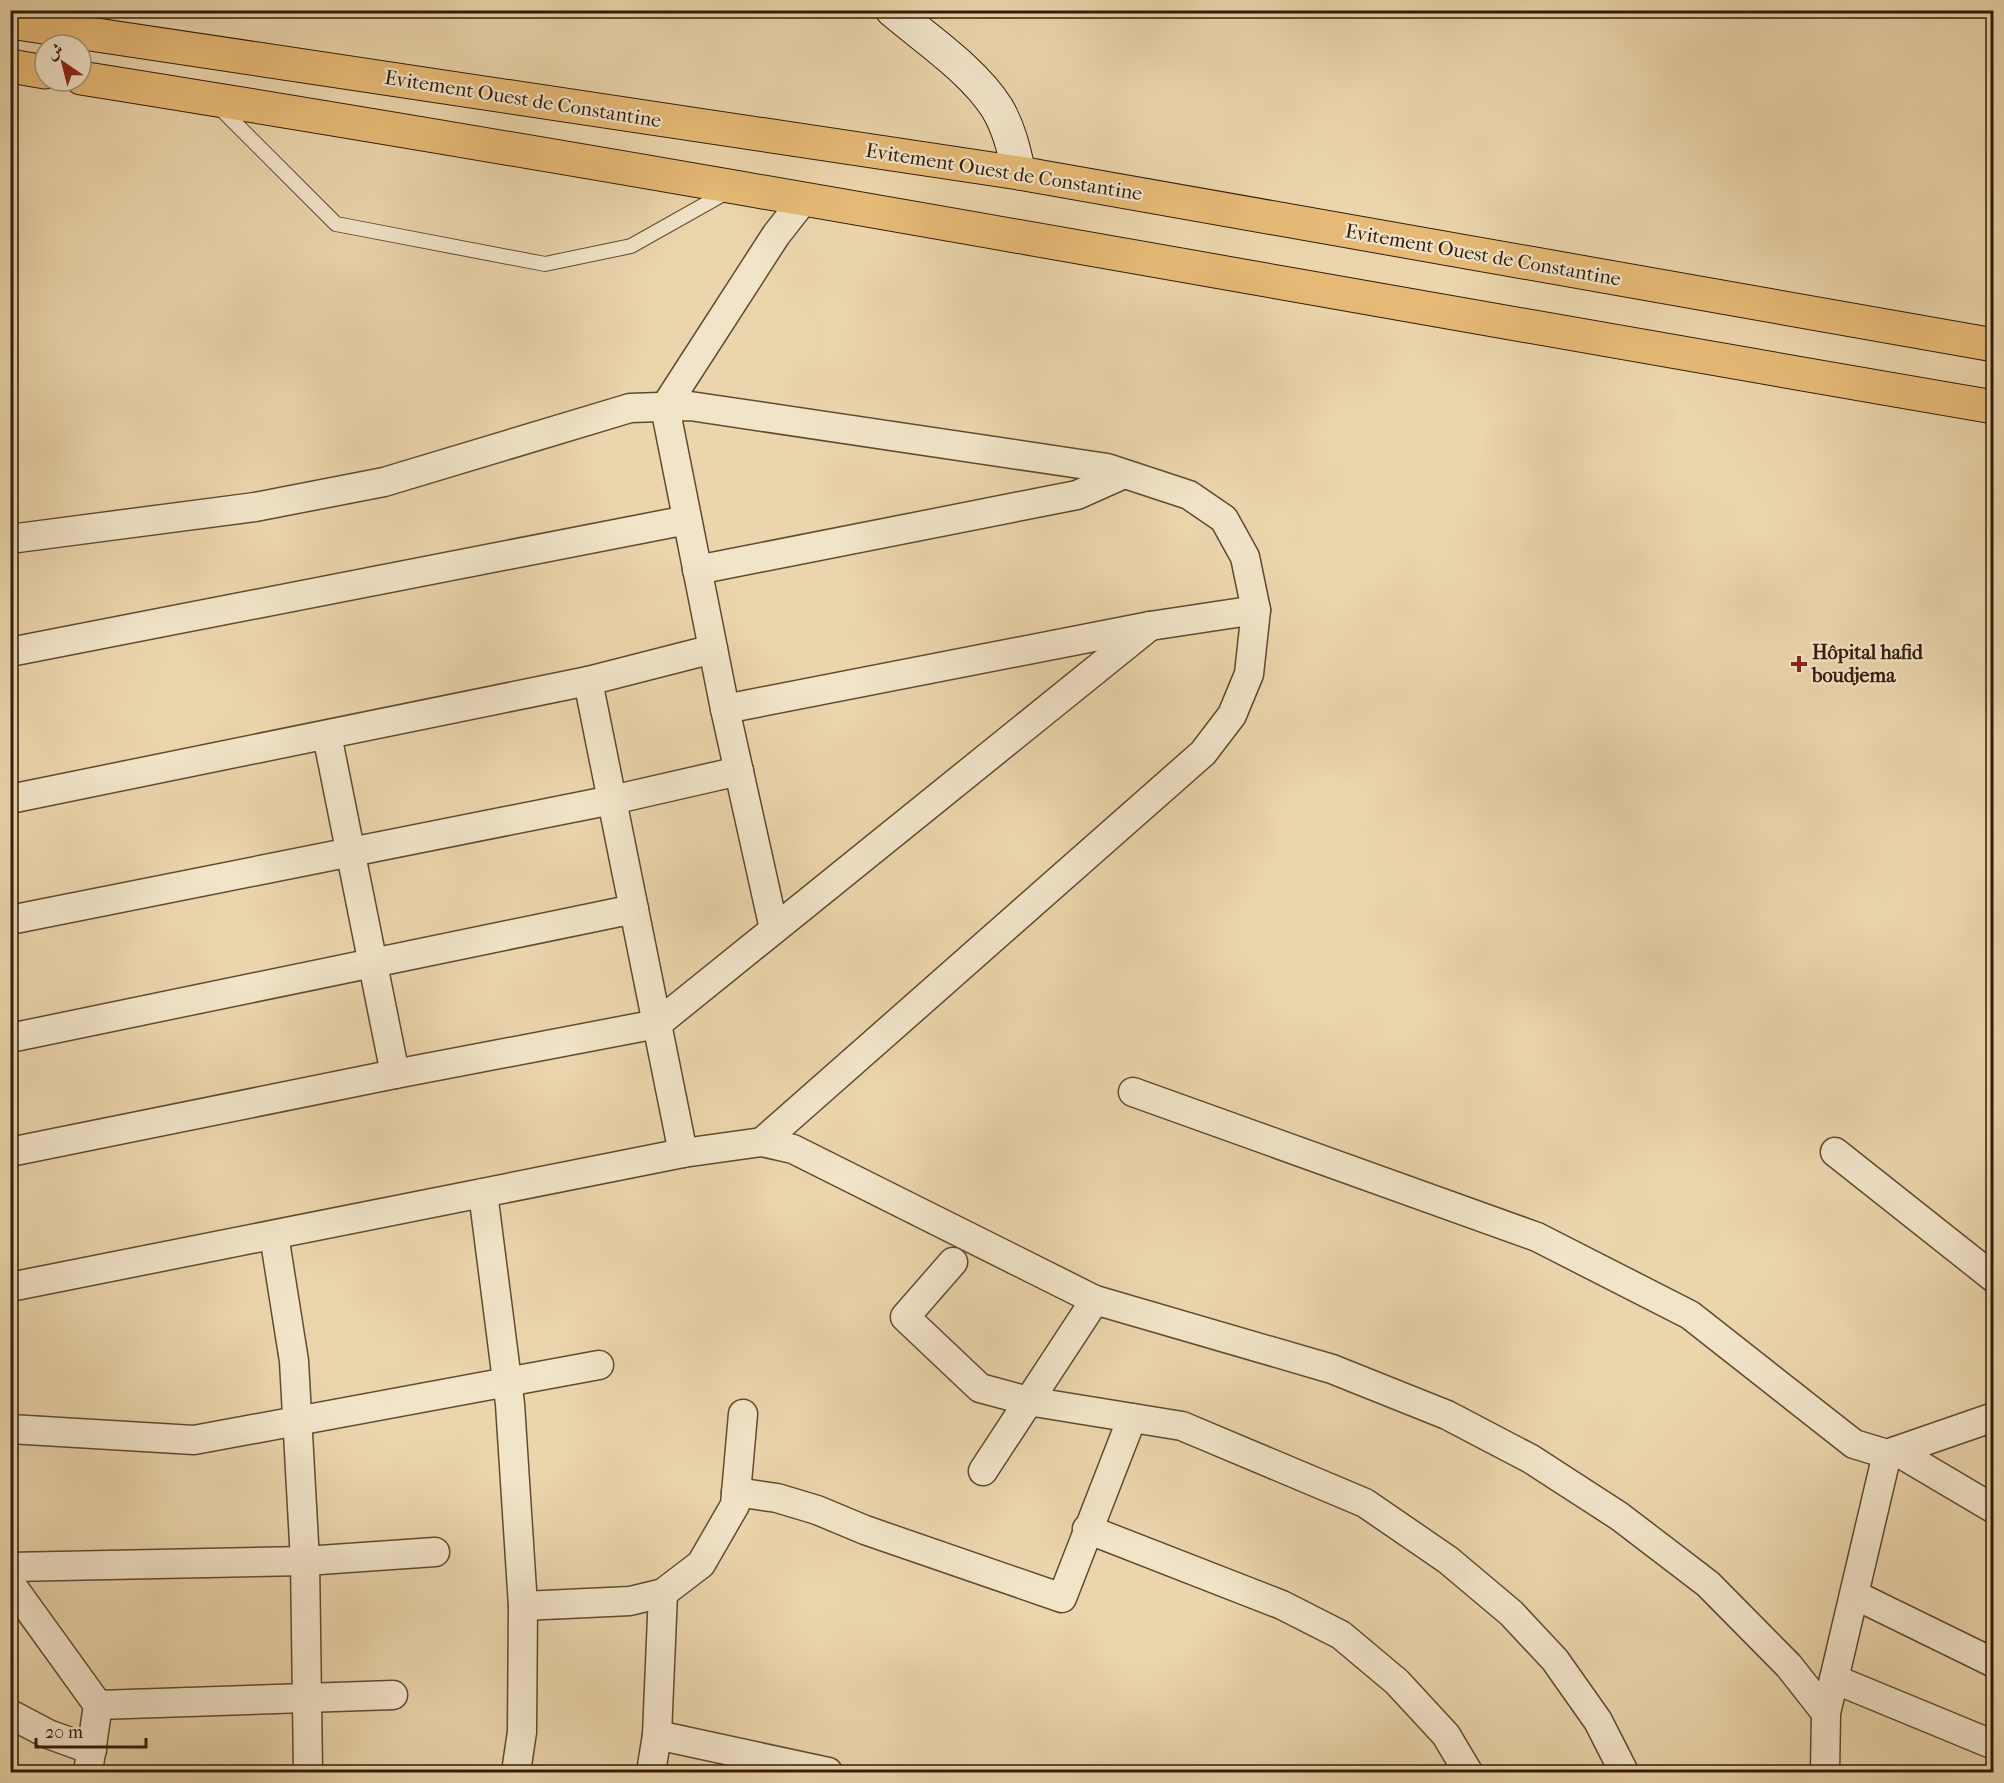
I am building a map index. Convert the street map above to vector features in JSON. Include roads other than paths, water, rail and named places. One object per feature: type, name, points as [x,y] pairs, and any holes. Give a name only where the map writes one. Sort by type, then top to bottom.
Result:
[{"type":"highway","name":"Evitement Ouest de Constantine","points":[[10,22],[1019,173],[1994,345]]},
{"type":"highway","points":[[10,66],[33,70]]},
{"type":"highway","points":[[93,80],[738,186],[1394,305],[1994,407]]},
{"type":"street","points":[[892,10],[976,81],[997,108],[1012,139],[1019,173]]},
{"type":"street","points":[[774,929],[725,709],[665,407],[776,235],[806,198]]},
{"type":"street","points":[[10,539],[255,507],[373,484],[630,408],[665,407],[702,408],[1107,468],[1189,495],[1224,519],[1245,557],[1256,610],[1249,674],[1232,715],[1203,753],[762,1142]]},
{"type":"street","points":[[697,570],[1077,495],[1124,474]]},
{"type":"street","points":[[10,652],[687,520]]},
{"type":"street","points":[[725,709],[1150,626],[1256,610]]},
{"type":"street","points":[[10,1152],[657,1024],[1150,626]]},
{"type":"street","points":[[10,799],[588,681],[713,649]]},
{"type":"street","points":[[588,681],[683,1153]]},
{"type":"street","points":[[327,735],[395,1074]]},
{"type":"street","points":[[10,920],[612,800],[739,771]]},
{"type":"street","points":[[10,1038],[634,909]]},
{"type":"street","points":[[1133,1092],[1537,1237],[1690,1315],[1854,1444],[1891,1452],[1994,1509]]},
{"type":"street","points":[[10,1287],[683,1153],[762,1142],[794,1149],[1095,1300],[1332,1369],[1447,1415],[1531,1458],[1618,1516],[1708,1584],[1789,1666],[1826,1713]]},
{"type":"street","points":[[1835,1152],[1994,1278]]},
{"type":"street","points":[[483,1193],[507,1382],[523,1606],[522,1732],[516,1773]]},
{"type":"street","points":[[274,1235],[294,1361],[305,1561],[308,1773]]},
{"type":"street","points":[[953,1262],[905,1317],[980,1388],[1028,1401],[1182,1426],[1365,1503],[1449,1560],[1511,1613],[1555,1660],[1598,1721],[1624,1773]]},
{"type":"street","points":[[983,1471],[1095,1300]]},
{"type":"street","points":[[10,1429],[194,1440],[297,1423],[599,1365]]},
{"type":"street","points":[[523,1606],[630,1601],[663,1593],[701,1564],[735,1505],[743,1414]]},
{"type":"street","points":[[1891,1452],[1994,1417]]},
{"type":"street","points":[[736,1492],[777,1498],[818,1510],[865,1530],[1062,1598],[1132,1418]]},
{"type":"street","points":[[1825,1773],[1826,1713],[1891,1452]]},
{"type":"street","points":[[1087,1529],[1281,1605],[1341,1635],[1397,1682],[1446,1735],[1468,1773]]},
{"type":"street","points":[[10,1568],[305,1561],[435,1552]]},
{"type":"street","points":[[10,1583],[98,1705],[90,1761],[48,1734],[10,1714]]},
{"type":"street","points":[[651,1773],[657,1735],[663,1593]]},
{"type":"street","points":[[1855,1595],[1994,1663]]},
{"type":"street","points":[[1834,1679],[1994,1745]]},
{"type":"street","points":[[98,1705],[308,1696],[393,1695]]},
{"type":"street","points":[[657,1735],[828,1773]]},
{"type":"lane","points":[[210,98],[336,224],[545,264],[631,246],[738,186]]},
{"type":"place","name":"Hôpital hafid boudjema","points":[[1799,664]]}]
